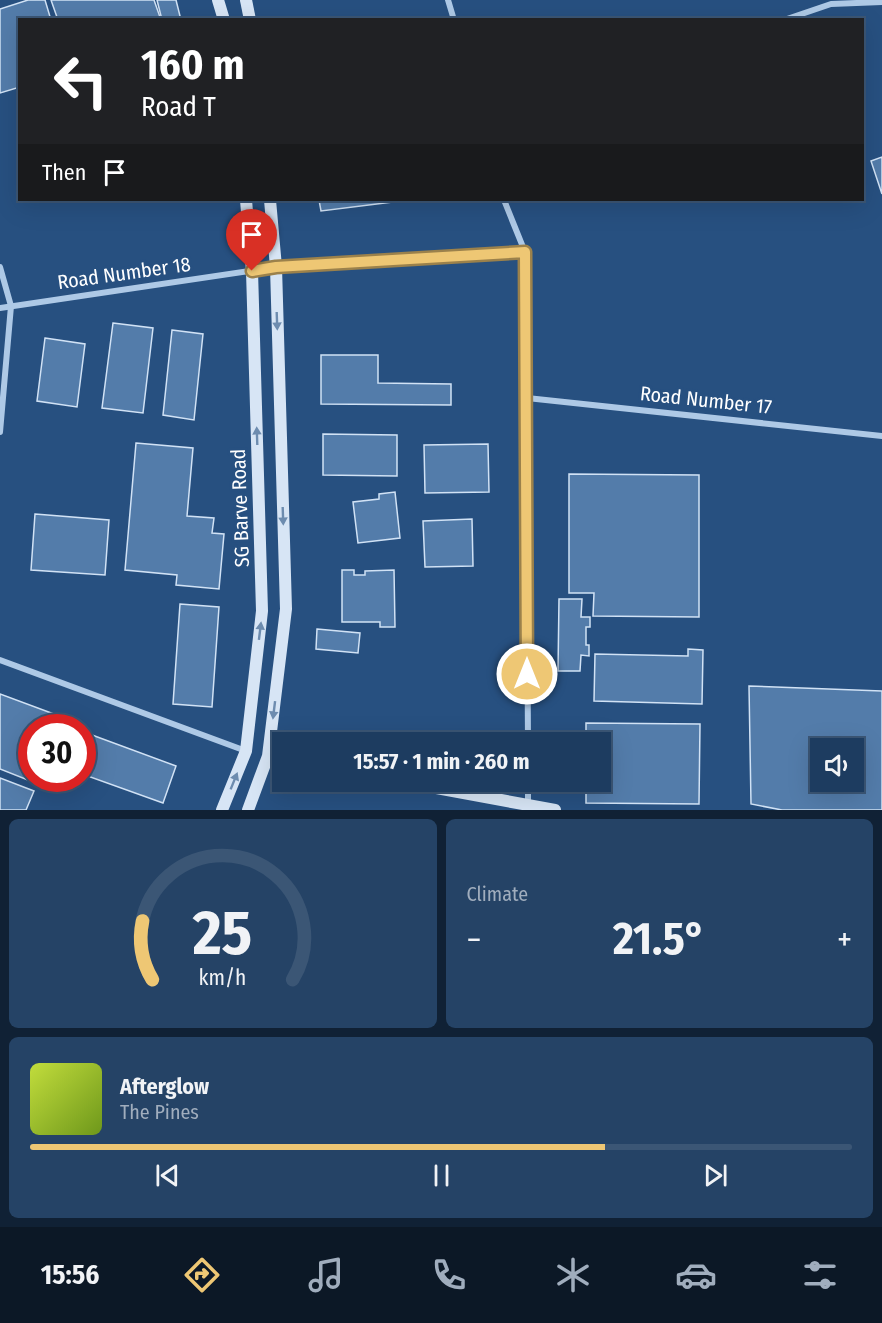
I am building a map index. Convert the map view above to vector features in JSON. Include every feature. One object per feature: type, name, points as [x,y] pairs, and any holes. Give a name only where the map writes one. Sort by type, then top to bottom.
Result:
[{"type":"main road","points":[[218,0],[223,18]]},
{"type":"main road","points":[[246,0],[250,18]]},
{"type":"main road","name":"SG Barve Road","points":[[222,810],[246,751],[262,610],[252,271],[246,201]]},
{"type":"main road","points":[[248,810],[268,756],[286,609],[276,267],[270,201]]},
{"type":"main road","points":[[268,756],[272,757]]},
{"type":"main road","points":[[458,792],[555,810]]},
{"type":"street","points":[[448,0],[453,18]]},
{"type":"street","points":[[790,18],[831,4],[882,2]]},
{"type":"street","points":[[504,201],[525,252],[528,732]]},
{"type":"street","name":"Road Number 18","points":[[0,308],[276,267],[525,252]]},
{"type":"street","points":[[0,267],[11,306],[0,432]]},
{"type":"street","name":"Road Number 17","points":[[527,398],[882,436]]},
{"type":"street","points":[[0,660],[246,751]]},
{"type":"street","points":[[528,792],[528,805]]},
{"type":"building","points":[[28,0],[45,0],[50,18],[18,18],[18,88],[0,93],[0,9]]},
{"type":"building","points":[[51,0],[154,0],[160,18],[57,18]]},
{"type":"building","points":[[157,0],[176,0],[180,18],[162,18]]},
{"type":"building","points":[[882,157],[882,194],[871,161]]},
{"type":"building","points":[[319,201],[401,201],[321,211]]},
{"type":"building","points":[[113,323],[153,328],[143,413],[102,408]]},
{"type":"building","points":[[172,330],[203,334],[194,420],[163,415]]},
{"type":"building","points":[[45,338],[85,344],[77,407],[37,401]]},
{"type":"building","points":[[321,355],[378,355],[378,383],[451,384],[451,405],[321,404]]},
{"type":"building","points":[[323,434],[397,435],[397,476],[323,475]]},
{"type":"building","points":[[136,443],[193,448],[187,516],[214,518],[212,533],[224,534],[219,589],[176,585],[177,575],[125,570]]},
{"type":"building","points":[[488,444],[489,492],[425,493],[424,445]]},
{"type":"building","points":[[569,474],[699,475],[699,617],[593,616],[594,593],[569,593]]},
{"type":"building","points":[[395,492],[400,538],[358,543],[353,502],[379,499],[379,494]]},
{"type":"building","points":[[35,514],[109,520],[105,575],[31,570]]},
{"type":"building","points":[[472,519],[473,566],[425,567],[423,521]]},
{"type":"building","points":[[342,570],[354,570],[354,575],[365,575],[365,571],[394,570],[395,627],[380,627],[380,622],[342,622]]},
{"type":"building","points":[[559,599],[582,599],[581,617],[590,617],[590,627],[586,627],[586,645],[589,645],[589,656],[581,655],[580,671],[558,671]]},
{"type":"building","points":[[180,604],[219,607],[212,707],[173,704]]},
{"type":"building","points":[[317,629],[360,633],[358,653],[316,649]]},
{"type":"building","points":[[688,649],[703,650],[702,704],[594,701],[595,654],[688,656]]},
{"type":"building","points":[[749,686],[882,691],[882,810],[782,810],[751,804]]},
{"type":"building","points":[[0,694],[54,714],[18,714],[18,776],[0,769]]},
{"type":"building","points":[[586,723],[700,724],[699,804],[586,803],[586,792],[611,792],[611,732],[586,732]]},
{"type":"building","points":[[96,736],[176,766],[163,803],[96,779]]},
{"type":"building","points":[[0,778],[18,785],[18,792],[34,792],[26,810],[0,810]]},
{"type":"route","points":[[252,271],[276,267],[525,252],[527,674]]}]
